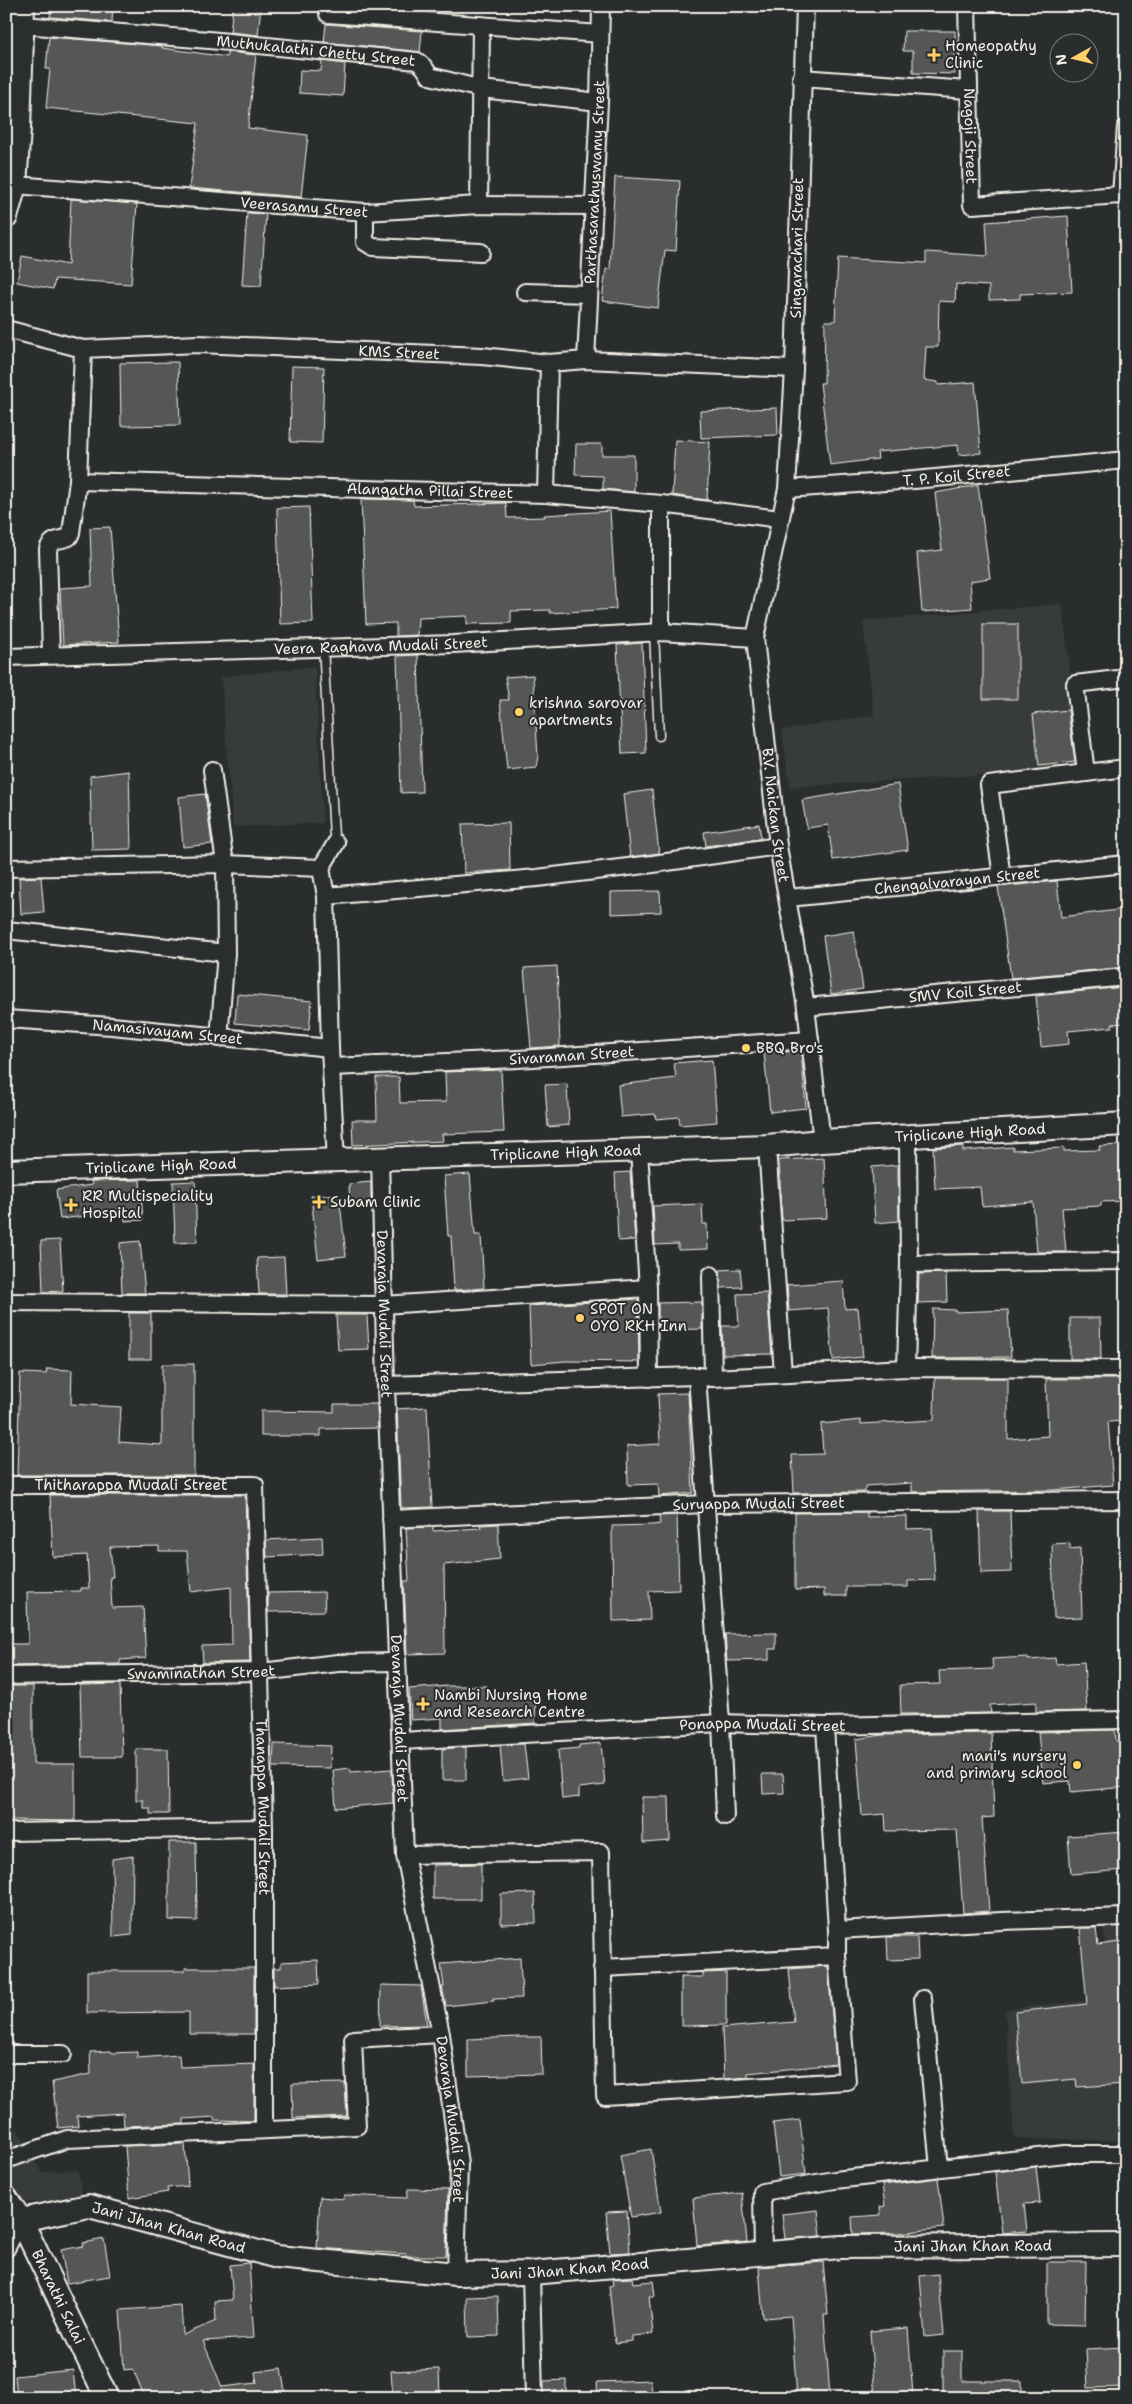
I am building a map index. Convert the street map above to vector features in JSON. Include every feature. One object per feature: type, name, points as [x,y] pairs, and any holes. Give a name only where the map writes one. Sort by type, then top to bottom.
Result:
[{"type":"street","name":"Parthasarathyswamy Street","points":[[586,360],[601,6]]},
{"type":"street","name":"Singarachari Street","points":[[787,489],[794,369],[805,6]]},
{"type":"street","name":"Nagoji Street","points":[[967,6],[972,205],[1120,195],[1126,127]]},
{"type":"street","points":[[328,10],[600,34]]},
{"type":"street","points":[[6,217],[15,185],[13,128],[23,16]]},
{"type":"street","name":"Muthukalathi Chetty Street","points":[[23,16],[209,40],[417,61],[430,76],[481,89],[598,102]]},
{"type":"street","points":[[479,205],[481,25]]},
{"type":"street","points":[[802,78],[968,90]]},
{"type":"street","name":"Veerasamy Street","points":[[15,185],[365,212],[479,205],[593,206]]},
{"type":"street","points":[[365,212],[365,242],[373,247],[481,252]]},
{"type":"street","points":[[525,292],[589,294]]},
{"type":"street","name":"KMS Street","points":[[6,329],[83,349],[198,344],[482,356],[549,363],[586,360],[794,369]]},
{"type":"street","points":[[51,654],[48,549],[50,543],[56,539],[69,537],[78,481],[83,349]]},
{"type":"street","points":[[546,494],[549,363]]},
{"type":"street","name":"T. P. Koil Street","points":[[787,489],[914,480],[1126,460]]},
{"type":"street","name":"Alangatha Pillai Street","points":[[78,481],[546,494],[661,504],[780,519]]},
{"type":"street","name":"B.V. Naickan Street","points":[[787,489],[755,638],[778,846],[806,1007],[822,1141]]},
{"type":"street","points":[[658,632],[661,504]]},
{"type":"street","name":"Veera Raghava Mudali Street","points":[[6,657],[323,646],[453,644],[658,632],[755,638]]},
{"type":"street","points":[[1086,773],[1075,684],[1126,678]]},
{"type":"street","points":[[1002,877],[988,785],[1126,768]]},
{"type":"street","points":[[212,770],[225,864],[226,953],[219,1038]]},
{"type":"street","points":[[335,840],[321,868],[326,896],[330,1048],[336,1162]]},
{"type":"street","points":[[326,896],[537,878],[778,846]]},
{"type":"street","points":[[6,868],[225,864],[321,868]]},
{"type":"street","name":"Chengalvarayan Street","points":[[788,898],[1126,864]]},
{"type":"street","points":[[6,930],[226,953]]},
{"type":"street","name":"SMV Koil Street","points":[[806,1007],[1126,977]]},
{"type":"street","name":"Namasivayam Street","points":[[6,1019],[112,1026],[330,1048]]},
{"type":"street","name":"Sivaraman Street","points":[[332,1067],[518,1059],[810,1040]]},
{"type":"street","name":"Triplicane High Road","points":[[6,1172],[767,1146],[822,1141],[1126,1124]]},
{"type":"street","points":[[906,1368],[909,1264],[908,1136]]},
{"type":"street","points":[[767,1146],[783,1374]]},
{"type":"street","points":[[639,1151],[648,1288],[649,1378]]},
{"type":"street","name":"Devaraja Mudali Street","points":[[380,1158],[386,1385],[405,1855],[442,2034],[459,2164],[456,2274]]},
{"type":"street","points":[[909,1264],[1126,1261]]},
{"type":"street","points":[[711,1275],[705,1377],[705,1504],[721,1723],[725,1816]]},
{"type":"street","points":[[6,1302],[384,1305],[648,1288]]},
{"type":"street","points":[[386,1385],[705,1377],[906,1368],[1126,1370]]},
{"type":"street","name":"Thitharappa Mudali Street","points":[[6,1484],[255,1485]]},
{"type":"street","name":"Thanappa Mudali Street","points":[[255,1485],[264,1828],[264,2129]]},
{"type":"street","name":"Suryappa Mudali Street","points":[[391,1519],[705,1504],[1126,1500]]},
{"type":"street","name":"Swaminathan Street","points":[[6,1676],[261,1672],[338,1663],[396,1662]]},
{"type":"street","name":"Ponappa Mudali Street","points":[[401,1742],[721,1723],[825,1726],[1126,1720]]},
{"type":"street","points":[[405,1855],[601,1852],[605,2096],[848,2082],[837,1956],[825,1726]]},
{"type":"street","points":[[6,1832],[264,1828]]},
{"type":"street","points":[[837,1930],[1002,1921],[1126,1917]]},
{"type":"street","points":[[602,1968],[837,1956]]},
{"type":"street","points":[[923,1999],[940,2168]]},
{"type":"street","points":[[6,2160],[67,2139],[357,2126],[353,2039],[442,2034]]},
{"type":"street","points":[[6,2054],[63,2054]]},
{"type":"street","points":[[763,2254],[762,2192],[835,2180],[1065,2154],[1126,2154]]},
{"type":"street","name":"Bharathi Salai","points":[[6,2198],[21,2220],[107,2398]]},
{"type":"street","name":"Jani Jhan Khan Road","points":[[21,2220],[89,2206],[277,2257],[456,2274],[531,2273],[841,2247],[1126,2245]]},
{"type":"street","points":[[6,2248],[21,2220]]},
{"type":"street","points":[[531,2273],[534,2398]]},
{"type":"lane","points":[[658,632],[659,736]]},
{"type":"lane","points":[[323,646],[335,840]]},
{"type":"shaded area","points":[[1062,604],[1082,769],[790,787],[782,730],[874,715],[863,621]]},
{"type":"shaded area","points":[[315,666],[323,823],[233,827],[221,677]]},
{"type":"shaded area","points":[[1126,1923],[1126,2141],[1014,2138],[1005,2009],[1111,1998],[1103,1926]]},
{"type":"shaded area","points":[[6,2108],[41,2172],[78,2170],[82,2195],[43,2203],[24,2201],[6,2173]]},
{"type":"building","points":[[51,6],[113,6],[112,22],[50,17]]},
{"type":"building","points":[[233,6],[261,6],[258,35],[230,32]]},
{"type":"building","points":[[326,24],[422,31],[420,52],[324,42]]},
{"type":"building","points":[[904,31],[955,31],[955,74],[913,73],[913,51],[903,51]]},
{"type":"building","points":[[49,37],[163,46],[162,48],[227,57],[227,52],[256,55],[248,128],[308,135],[301,197],[189,188],[198,123],[46,108],[50,69],[46,69]]},
{"type":"building","points":[[322,61],[345,64],[343,96],[299,93],[300,70],[321,71]]},
{"type":"building","points":[[615,177],[680,181],[676,251],[665,250],[658,308],[602,301],[606,269],[610,269]]},
{"type":"building","points":[[71,199],[137,204],[131,284],[55,279],[53,289],[17,282],[22,256],[68,265]]},
{"type":"building","points":[[247,213],[266,214],[261,286],[242,285]]},
{"type":"building","points":[[1068,216],[1072,292],[1020,294],[1020,299],[989,300],[989,286],[956,284],[955,302],[939,301],[938,347],[926,347],[924,380],[938,382],[938,385],[975,382],[981,453],[959,455],[958,445],[877,452],[878,459],[830,465],[820,383],[824,383],[825,321],[835,321],[838,258],[926,263],[926,252],[988,256],[986,222]]},
{"type":"building","points":[[178,362],[180,425],[121,426],[120,363]]},
{"type":"building","points":[[292,366],[324,367],[322,443],[290,442]]},
{"type":"building","points":[[777,408],[778,435],[701,438],[700,411]]},
{"type":"building","points":[[675,440],[710,442],[707,500],[672,495]]},
{"type":"building","points":[[576,444],[602,444],[602,455],[634,455],[634,492],[603,489],[603,476],[575,475]]},
{"type":"building","points":[[978,485],[990,578],[970,581],[972,608],[922,612],[917,553],[942,550],[935,493]]},
{"type":"building","points":[[361,499],[413,500],[414,506],[506,503],[507,518],[545,517],[544,515],[610,511],[616,609],[550,613],[550,610],[511,611],[511,623],[467,624],[467,616],[418,618],[417,635],[396,636],[396,623],[366,624]]},
{"type":"building","points":[[309,507],[313,623],[280,624],[277,508]]},
{"type":"building","points":[[110,527],[119,642],[63,645],[60,588],[92,586],[90,528]]},
{"type":"building","points":[[983,624],[1018,624],[1018,699],[983,699]]},
{"type":"building","points":[[642,643],[646,753],[622,754],[617,645]]},
{"type":"building","points":[[418,655],[422,792],[401,793],[397,656]]},
{"type":"building","name":"krishna sarovar apartments","points":[[533,675],[538,757],[536,767],[507,770],[500,700],[509,700],[505,677]]},
{"type":"building","points":[[1068,710],[1075,762],[1039,766],[1033,714]]},
{"type":"building","points":[[129,771],[131,849],[92,850],[90,776]]},
{"type":"building","points":[[898,784],[908,850],[833,860],[828,825],[807,828],[802,800]]},
{"type":"building","points":[[652,790],[659,853],[630,857],[623,794]]},
{"type":"building","points":[[205,794],[212,844],[183,847],[179,797]]},
{"type":"building","points":[[509,823],[510,870],[464,873],[462,824]]},
{"type":"building","points":[[759,824],[761,838],[706,846],[704,832]]},
{"type":"building","points":[[41,877],[44,912],[21,914],[19,878]]},
{"type":"building","points":[[1057,881],[1061,917],[1126,909],[1126,967],[1011,978],[998,887]]},
{"type":"building","points":[[660,891],[661,912],[611,914],[611,892]]},
{"type":"building","points":[[854,931],[863,989],[831,994],[823,936]]},
{"type":"building","points":[[557,966],[560,1046],[531,1048],[524,968]]},
{"type":"building","points":[[1123,987],[1126,1023],[1112,1024],[1112,1027],[1068,1031],[1069,1044],[1041,1047],[1036,996]]},
{"type":"building","points":[[237,994],[312,1001],[309,1030],[235,1023]]},
{"type":"building","points":[[801,1051],[806,1108],[770,1112],[764,1053]]},
{"type":"building","points":[[712,1060],[717,1122],[680,1125],[679,1117],[656,1119],[655,1114],[621,1117],[618,1085],[676,1078],[674,1063]]},
{"type":"building","points":[[501,1070],[504,1132],[442,1134],[443,1141],[353,1145],[352,1120],[377,1120],[376,1077],[399,1077],[400,1103],[446,1102],[445,1072]]},
{"type":"building","points":[[567,1084],[569,1125],[548,1127],[545,1085]]},
{"type":"building","points":[[1126,1145],[1126,1201],[1101,1202],[1101,1206],[1062,1208],[1066,1252],[1037,1252],[1033,1202],[982,1206],[980,1187],[935,1189],[933,1148],[963,1146],[963,1151],[1013,1147],[1013,1150],[1064,1148],[1064,1151],[1100,1150],[1099,1146]]},
{"type":"building","points":[[824,1158],[827,1218],[782,1220],[779,1160]]},
{"type":"building","points":[[898,1165],[899,1221],[875,1223],[872,1167]]},
{"type":"building","points":[[630,1172],[635,1240],[618,1241],[615,1173]]},
{"type":"building","points":[[470,1174],[475,1235],[481,1235],[484,1288],[454,1290],[451,1236],[448,1236],[444,1176]]},
{"type":"building","points":[[140,1180],[143,1220],[125,1221],[124,1210],[87,1211],[87,1216],[60,1219],[56,1190],[92,1185],[91,1181]]},
{"type":"building","points":[[195,1181],[197,1242],[175,1243],[173,1182]]},
{"type":"building","points":[[371,1182],[371,1206],[350,1207],[349,1184]]},
{"type":"building","points":[[339,1194],[346,1256],[318,1259],[311,1196]]},
{"type":"building","points":[[702,1204],[703,1224],[707,1224],[708,1249],[678,1250],[678,1244],[655,1245],[653,1206]]},
{"type":"building","points":[[60,1240],[63,1291],[43,1292],[41,1241]]},
{"type":"building","points":[[140,1241],[145,1293],[122,1293],[120,1243]]},
{"type":"building","points":[[284,1257],[286,1294],[259,1294],[257,1258]]},
{"type":"building","points":[[740,1269],[742,1287],[721,1288],[720,1270]]},
{"type":"building","points":[[946,1273],[947,1302],[918,1303],[919,1274]]},
{"type":"building","points":[[843,1281],[845,1309],[858,1308],[863,1357],[833,1360],[828,1308],[789,1311],[787,1285]]},
{"type":"building","points":[[767,1293],[772,1354],[723,1355],[722,1326],[739,1326],[737,1294]]},
{"type":"building","points":[[638,1299],[639,1362],[566,1361],[531,1364],[529,1306]]},
{"type":"building","points":[[702,1302],[702,1329],[658,1330],[658,1303]]},
{"type":"building","points":[[933,1309],[956,1310],[956,1312],[1008,1310],[1011,1357],[932,1358]]},
{"type":"building","points":[[129,1313],[151,1313],[151,1359],[129,1359]]},
{"type":"building","points":[[336,1315],[367,1315],[369,1349],[338,1350]]},
{"type":"building","points":[[1070,1318],[1100,1318],[1101,1359],[1070,1359]]},
{"type":"building","points":[[162,1364],[194,1364],[194,1475],[17,1475],[20,1373],[46,1374],[47,1369],[72,1370],[71,1404],[121,1407],[119,1442],[162,1445]]},
{"type":"building","points":[[935,1378],[1008,1378],[1008,1439],[1048,1436],[1046,1379],[1126,1379],[1126,1421],[1108,1422],[1113,1485],[1054,1490],[912,1492],[912,1483],[865,1486],[865,1492],[794,1493],[792,1455],[823,1454],[821,1424],[861,1420],[861,1424],[934,1420]]},
{"type":"building","points":[[688,1393],[693,1493],[659,1496],[658,1484],[628,1485],[627,1446],[660,1444],[658,1394]]},
{"type":"building","points":[[334,1404],[377,1404],[378,1428],[321,1429],[321,1436],[261,1436],[261,1411],[334,1412]]},
{"type":"building","points":[[427,1407],[432,1507],[404,1508],[401,1507],[397,1409]]},
{"type":"building","points":[[50,1495],[245,1495],[250,1662],[203,1663],[202,1646],[232,1645],[231,1587],[191,1592],[187,1551],[159,1551],[159,1546],[110,1547],[113,1577],[110,1577],[112,1608],[143,1607],[146,1658],[120,1660],[120,1664],[6,1666],[6,1644],[28,1644],[27,1592],[81,1591],[81,1588],[89,1588],[87,1555],[53,1557]]},
{"type":"building","points":[[979,1511],[1010,1511],[1012,1572],[981,1573]]},
{"type":"building","points":[[867,1512],[867,1517],[907,1516],[907,1529],[932,1528],[935,1580],[908,1581],[908,1587],[846,1587],[846,1596],[824,1596],[824,1589],[795,1590],[795,1513]]},
{"type":"building","points":[[677,1515],[679,1590],[649,1591],[650,1620],[613,1621],[612,1526],[660,1524],[659,1516]]},
{"type":"building","points":[[498,1524],[500,1559],[444,1565],[445,1653],[407,1654],[404,1581],[409,1581],[406,1528],[433,1527],[433,1531],[481,1528],[480,1525]]},
{"type":"building","points":[[322,1537],[323,1554],[267,1557],[266,1540]]},
{"type":"building","points":[[1070,1543],[1070,1549],[1080,1548],[1082,1617],[1054,1618],[1052,1544]]},
{"type":"building","points":[[324,1592],[325,1611],[268,1612],[268,1593]]},
{"type":"building","points":[[776,1633],[776,1649],[769,1649],[769,1660],[727,1661],[725,1634]]},
{"type":"building","points":[[1028,1657],[1028,1660],[1055,1658],[1056,1664],[1084,1662],[1087,1711],[1036,1712],[1036,1702],[990,1705],[991,1713],[901,1714],[900,1685],[940,1684],[939,1671],[993,1669],[992,1659]]},
{"type":"building","points":[[120,1684],[122,1757],[82,1757],[80,1685]]},
{"type":"building","points":[[6,1686],[33,1686],[33,1764],[75,1764],[75,1821],[6,1820]]},
{"type":"building","points":[[447,1686],[487,1686],[487,1695],[536,1695],[535,1723],[442,1729],[442,1718],[411,1720],[409,1689]]},
{"type":"building","points":[[1115,1730],[1116,1741],[1126,1741],[1126,1787],[1071,1792],[1070,1781],[1043,1783],[1038,1732]]},
{"type":"building","points":[[991,1733],[994,1817],[982,1818],[989,1911],[963,1913],[957,1830],[886,1831],[885,1814],[862,1816],[856,1739],[883,1735]]},
{"type":"building","points":[[601,1743],[605,1785],[579,1788],[579,1797],[562,1799],[558,1750],[579,1748],[579,1745]]},
{"type":"building","points":[[274,1744],[331,1746],[330,1768],[273,1767]]},
{"type":"building","points":[[524,1744],[528,1778],[503,1781],[500,1745]]},
{"type":"building","points":[[466,1747],[466,1780],[442,1780],[442,1749]]},
{"type":"building","points":[[136,1749],[168,1749],[169,1814],[150,1814],[150,1808],[143,1808],[143,1800],[136,1800]]},
{"type":"building","points":[[350,1768],[351,1772],[392,1769],[393,1803],[336,1808],[333,1770]]},
{"type":"building","points":[[762,1774],[783,1774],[784,1793],[763,1794]]},
{"type":"building","points":[[642,1797],[669,1797],[670,1841],[643,1843]]},
{"type":"building","points":[[1126,1832],[1126,1870],[1071,1874],[1068,1836]]},
{"type":"building","points":[[169,1842],[196,1842],[197,1921],[169,1920]]},
{"type":"building","points":[[133,1856],[132,1935],[113,1937],[112,1859]]},
{"type":"building","points":[[481,1864],[481,1899],[433,1899],[433,1865]]},
{"type":"building","points":[[535,1893],[536,1923],[501,1924],[501,1894]]},
{"type":"building","points":[[1080,1928],[1096,1928],[1098,1945],[1126,1941],[1126,2084],[1077,2087],[1076,2079],[1022,2084],[1015,2012],[1087,2004]]},
{"type":"building","points":[[887,1937],[917,1937],[918,1959],[888,1960]]},
{"type":"building","points":[[520,1958],[522,1998],[493,1999],[494,2001],[446,2006],[442,1987],[444,1987],[441,1964]]},
{"type":"building","points":[[318,1960],[319,1984],[274,1986],[274,1968],[281,1968],[281,1962]]},
{"type":"building","points":[[828,1966],[836,2064],[748,2073],[748,2077],[724,2079],[722,2028],[794,2022],[789,1969]]},
{"type":"building","points":[[185,1968],[254,1968],[254,2034],[189,2034],[189,2012],[87,2013],[87,1971],[185,1971]]},
{"type":"building","points":[[726,1972],[726,2025],[681,2026],[681,1977],[703,1977],[703,1973]]},
{"type":"building","points":[[381,1985],[421,1986],[427,2025],[380,2026]]},
{"type":"building","points":[[541,2037],[542,2074],[468,2076],[468,2039]]},
{"type":"building","points":[[111,2051],[112,2053],[137,2052],[137,2058],[179,2055],[180,2067],[254,2064],[254,2121],[214,2120],[214,2117],[184,2119],[184,2124],[124,2126],[123,2113],[77,2116],[78,2126],[58,2128],[52,2082],[91,2074],[90,2052]]},
{"type":"building","points":[[345,2083],[347,2116],[293,2118],[292,2084]]},
{"type":"building","points":[[800,2120],[806,2174],[779,2177],[773,2123]]},
{"type":"building","points":[[185,2144],[188,2186],[167,2188],[168,2192],[129,2198],[125,2146]]},
{"type":"building","points":[[651,2149],[661,2212],[631,2217],[620,2155]]},
{"type":"building","points":[[1036,2167],[1040,2203],[1024,2204],[1027,2231],[1002,2233],[995,2172]]},
{"type":"building","points":[[938,2178],[944,2228],[899,2233],[853,2234],[852,2217],[881,2215],[880,2207],[885,2206],[882,2185]]},
{"type":"building","points":[[408,2189],[448,2190],[446,2256],[406,2256],[406,2254],[317,2248],[320,2197],[344,2199],[344,2195],[407,2198]]},
{"type":"building","points":[[742,2193],[747,2242],[697,2246],[693,2198]]},
{"type":"building","points":[[818,2210],[821,2236],[785,2239],[782,2214]]},
{"type":"building","points":[[627,2211],[630,2252],[610,2253],[606,2212]]},
{"type":"building","points":[[104,2239],[110,2276],[67,2283],[61,2250],[83,2246],[83,2243]]},
{"type":"building","points":[[823,2262],[828,2315],[824,2315],[830,2398],[797,2398],[791,2316],[763,2318],[759,2267]]},
{"type":"building","points":[[1047,2262],[1086,2262],[1085,2325],[1047,2324]]},
{"type":"building","points":[[249,2263],[254,2338],[203,2341],[222,2387],[257,2383],[255,2372],[281,2368],[286,2398],[204,2398],[203,2389],[182,2398],[145,2398],[133,2369],[124,2370],[120,2310],[181,2306],[183,2335],[216,2321],[215,2301],[233,2300],[230,2265]]},
{"type":"building","points":[[938,2274],[944,2335],[925,2337],[920,2276]]},
{"type":"building","points":[[632,2278],[633,2283],[653,2281],[655,2297],[649,2297],[653,2334],[632,2336],[632,2341],[615,2343],[609,2286],[613,2285],[612,2279]]},
{"type":"building","points":[[498,2296],[499,2336],[468,2337],[467,2297]]},
{"type":"building","points":[[908,2328],[913,2396],[875,2398],[870,2331]]},
{"type":"building","points":[[1124,2347],[1125,2387],[1088,2388],[1086,2349]]},
{"type":"building","points":[[943,2351],[962,2351],[962,2381],[1022,2381],[1022,2398],[943,2398]]},
{"type":"building","points":[[439,2369],[440,2398],[393,2398],[391,2371]]},
{"type":"building","points":[[73,2370],[76,2398],[17,2398],[15,2376]]},
{"type":"building","points":[[566,2380],[566,2398],[544,2398],[544,2381]]},
{"type":"building","points":[[651,2380],[652,2398],[598,2398],[597,2382]]},
{"type":"place","name":"Homeopathy Clinic","points":[[934,55]]},
{"type":"place","name":"krishna sarovar apartments","points":[[519,712]]},
{"type":"place","name":"BBQ Bro's","points":[[746,1048]]},
{"type":"place","name":"Subam Clinic","points":[[319,1202]]},
{"type":"place","name":"RR Multispeciality Hospital","points":[[71,1205]]},
{"type":"place","name":"SPOT ON OYO RKH Inn","points":[[580,1318]]},
{"type":"place","name":"Nambi Nursing Home and Research Centre","points":[[423,1704]]},
{"type":"place","name":"mani's nursery and primary school","points":[[1077,1765]]}]
